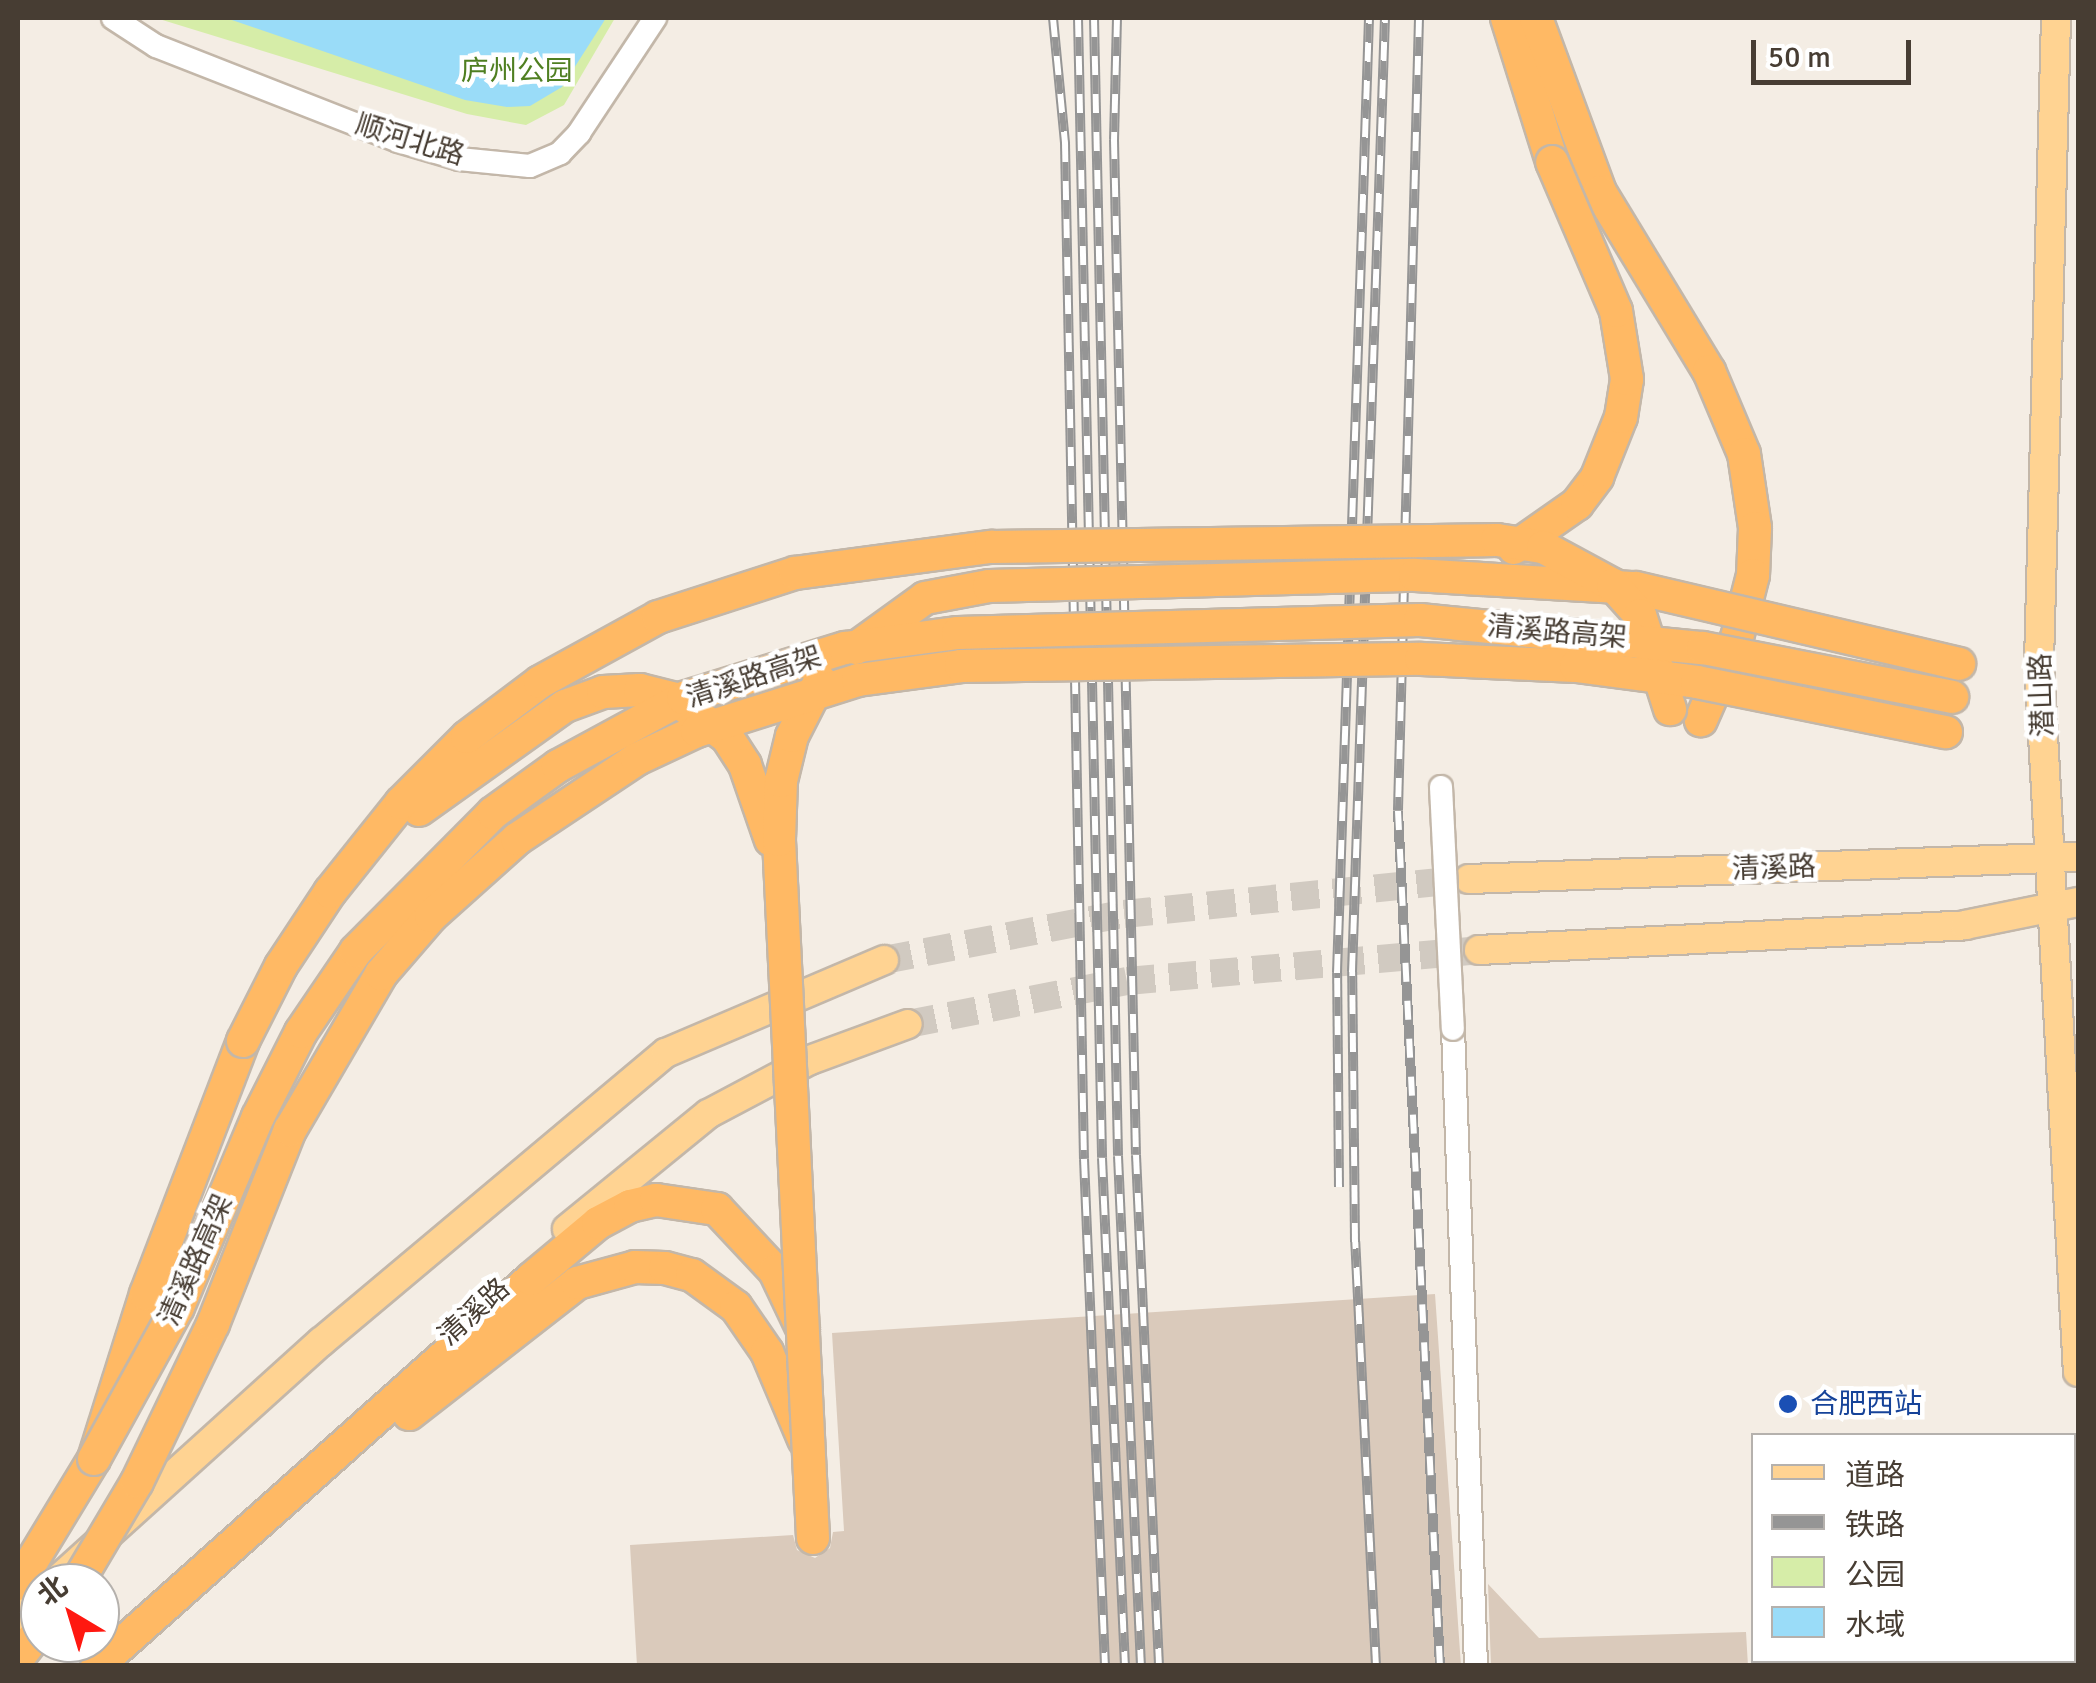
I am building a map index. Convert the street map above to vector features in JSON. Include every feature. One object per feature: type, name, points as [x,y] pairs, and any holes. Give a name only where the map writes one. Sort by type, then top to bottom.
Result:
[{"type":"highway","points":[[1416,574],[1488,557],[1546,530],[1597,477],[1622,417],[1627,378],[1616,311],[1552,162],[1507,18]]},
{"type":"highway","points":[[1536,18],[1600,192],[1710,371],[1744,454],[1755,528],[1753,575],[1737,638],[1701,720]]},
{"type":"highway","points":[[94,1459],[207,1128],[281,966],[330,892],[414,790],[468,736],[540,682],[658,617],[795,573],[865,559],[991,547],[1430,539],[1542,548],[1614,585],[1640,615],[1670,709]]},
{"type":"highway","points":[[330,892],[456,781],[566,706],[603,692],[640,690],[676,699],[727,737],[768,826],[782,904],[813,1538],[780,782],[792,736],[818,682],[884,621],[925,598],[989,586],[1416,574],[1636,588],[1959,664]]},
{"type":"highway","name":"清溪路高架","points":[[18,1584],[94,1459],[178,1307],[258,1116],[301,1032],[356,950],[492,813],[558,766],[682,698],[845,648],[958,633],[1420,620],[1703,648],[1952,697]]},
{"type":"highway","name":"清溪路高架","points":[[89,1563],[137,1482],[213,1324],[290,1130],[381,974],[431,916],[517,838],[637,759],[697,731],[858,680],[961,666],[1422,659],[1576,666],[1697,682],[1946,732]]},
{"type":"highway","points":[[97,1666],[287,1501],[532,1279],[598,1224],[630,1206],[672,1200],[717,1209],[775,1272],[802,1330]]},
{"type":"highway","points":[[287,1501],[445,1388],[548,1300],[577,1283],[635,1267],[692,1274],[736,1308],[768,1352],[808,1450]]},
{"type":"main road","name":"潜山路","points":[[2056,18],[2039,662],[2064,858],[2078,1372]]},
{"type":"main road","name":"清溪路","points":[[1469,879],[2064,858]]},
{"type":"main road","points":[[1479,950],[1965,925],[2066,904]]},
{"type":"main road","points":[[76,1563],[322,1342],[666,1054],[884,960]]},
{"type":"main road","name":"清溪路","points":[[84,1666],[549,1244],[708,1114],[810,1060],[908,1024]]},
{"type":"street","name":"顺河北路","points":[[112,18],[156,46],[398,142],[459,159],[530,166],[560,152],[579,133],[654,18]]},
{"type":"street","points":[[1441,787],[1476,1666]]},
{"type":"green space","name":"庐州公园","points":[[156,18],[615,18],[564,105],[526,125],[467,114]]},
{"type":"water","name":"庐州公园","points":[[226,18],[606,18],[562,87],[530,106],[507,107],[465,100]]},
{"type":"building","points":[[1435,1294],[1461,1666],[637,1666],[630,1545],[793,1535],[797,1550],[815,1558],[830,1548],[833,1532],[844,1531],[832,1333]]},
{"type":"building","points":[[1488,1584],[1539,1638],[1746,1632],[1748,1666],[1491,1666]]},
{"type":"tunnel","points":[[884,960],[1124,914],[1469,879]]},
{"type":"tunnel","points":[[908,1024],[1127,981],[1479,950]]},
{"type":"railway","points":[[1053,18],[1065,143],[1084,1159],[1105,1666]]},
{"type":"railway","points":[[1078,18],[1102,1158],[1125,1666]]},
{"type":"railway","points":[[1094,18],[1118,1156],[1141,1666]]},
{"type":"railway","points":[[1117,18],[1114,140],[1136,1155],[1159,1666]]},
{"type":"railway","points":[[1339,1187],[1337,973],[1369,18]]},
{"type":"railway","points":[[1376,1666],[1355,1242],[1352,972],[1385,18]]},
{"type":"railway","points":[[1419,18],[1398,811],[1440,1666]]},
{"type":"place","name":"合肥西站","points":[[1788,1404]]}]
